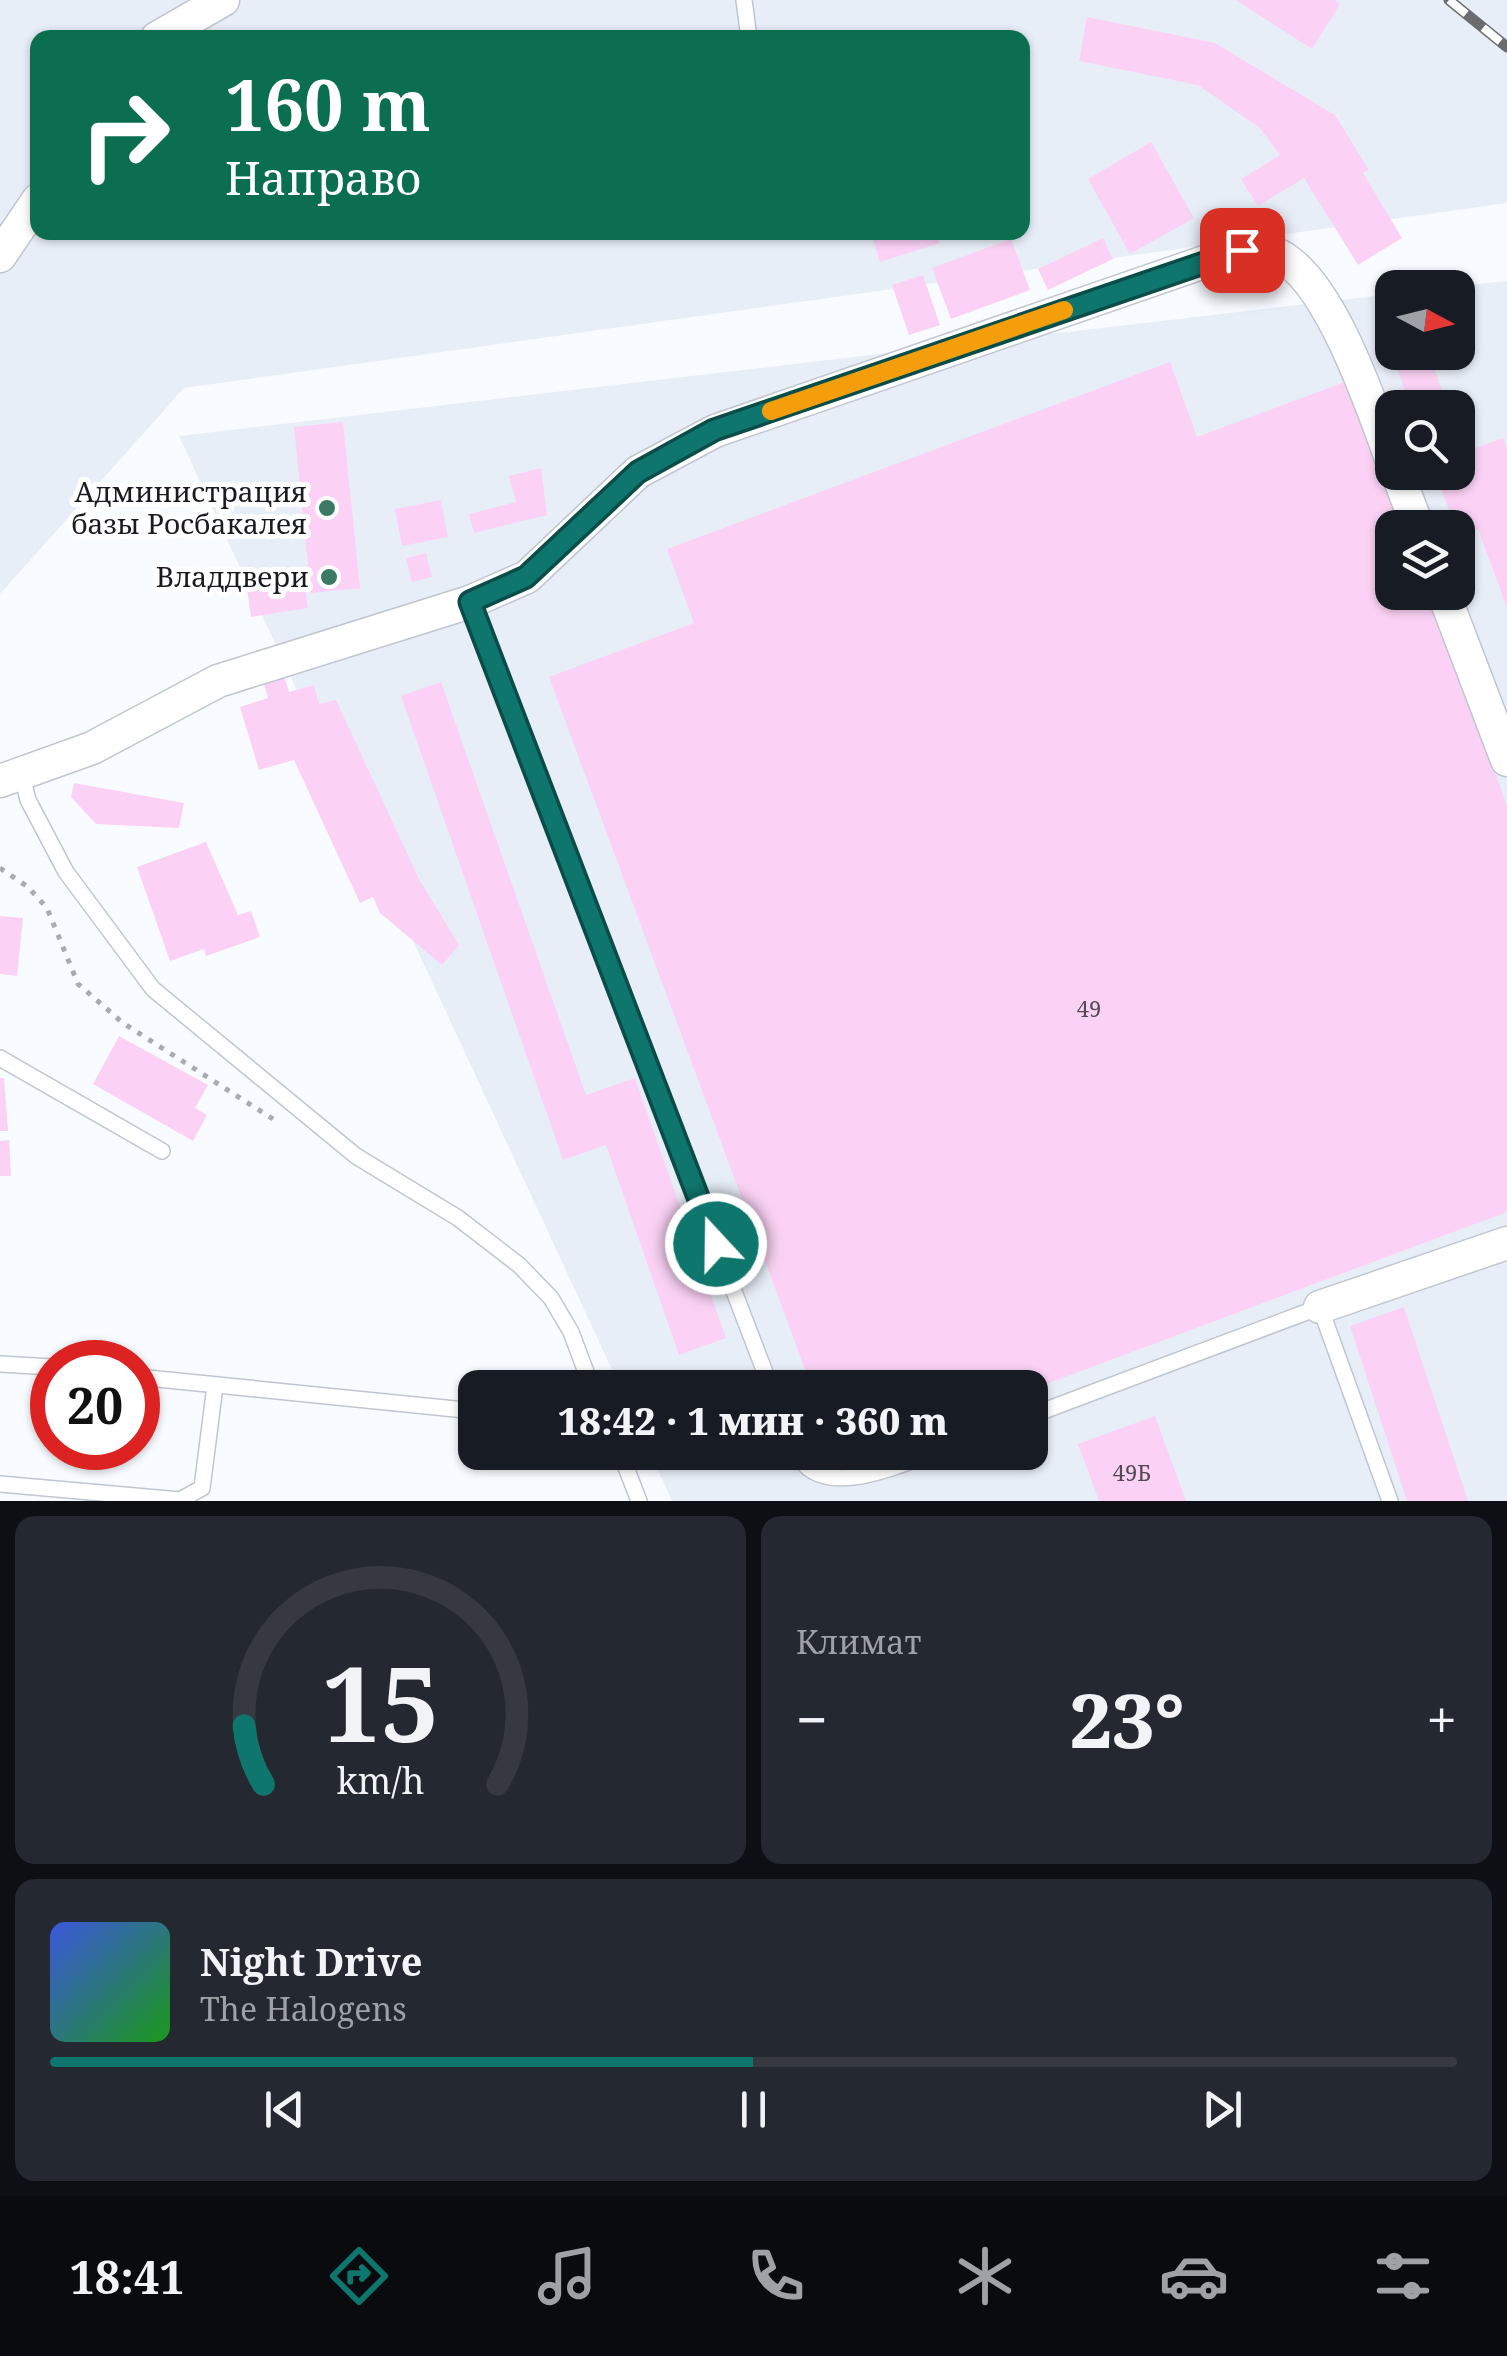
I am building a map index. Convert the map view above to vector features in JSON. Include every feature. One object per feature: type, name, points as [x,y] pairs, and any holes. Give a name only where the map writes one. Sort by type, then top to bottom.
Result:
[{"type":"street","points":[[171,30],[223,0]]},
{"type":"street","points":[[0,256],[30,212]]},
{"type":"street","points":[[11,778],[92,748],[218,681],[470,602],[526,577],[638,472],[714,430],[1242,250],[1274,253],[1291,263],[1344,334],[1375,415]]},
{"type":"street","points":[[1450,610],[1507,760]]},
{"type":"street","points":[[1320,1307],[1507,1243]]},
{"type":"lane","points":[[744,0],[748,30]]},
{"type":"lane","points":[[470,602],[764,1370]]},
{"type":"lane","points":[[11,778],[28,800],[66,872],[153,989],[356,1156],[458,1218],[519,1265],[551,1298],[571,1332],[585,1370]]},
{"type":"lane","points":[[0,1058],[162,1151]]},
{"type":"lane","points":[[1048,1409],[1320,1307],[1390,1501]]},
{"type":"lane","points":[[0,1364],[30,1366]]},
{"type":"lane","points":[[160,1380],[458,1409]]},
{"type":"lane","points":[[0,1484],[180,1500],[202,1488],[215,1386]]},
{"type":"lane","points":[[627,1470],[639,1501]]},
{"type":"lane","points":[[807,1470],[825,1483],[851,1483],[886,1470]]},
{"type":"shaded area","points":[[0,0],[1507,0],[1507,203],[184,388],[0,594]]},
{"type":"shaded area","points":[[1507,281],[1507,1501],[672,1501],[658,1470],[1048,1470],[1048,1370],[612,1370],[179,436],[1375,296],[1375,370],[1475,370],[1475,284]]},
{"type":"building","points":[[1236,0],[1335,0],[1340,4],[1312,49]]},
{"type":"building","points":[[1087,17],[1215,43],[1335,115],[1369,170],[1363,173],[1402,238],[1358,265],[1304,178],[1258,206],[1241,179],[1280,155],[1260,128],[1198,85],[1079,61]]},
{"type":"building","points":[[1151,142],[1194,218],[1130,254],[1088,179]]},
{"type":"building","points":[[1103,238],[1113,259],[1048,290],[1038,269]]},
{"type":"building","points":[[873,240],[940,243],[880,262]]},
{"type":"building","points":[[1011,240],[1030,290],[951,319],[932,268]]},
{"type":"building","points":[[923,275],[940,325],[909,335],[892,285]]},
{"type":"building","points":[[1170,362],[1197,437],[1350,380],[1375,449],[1375,490],[1390,490],[1397,510],[1375,510],[1375,610],[1435,610],[1507,805],[1507,1212],[1048,1383],[1048,1370],[805,1370],[549,677],[694,623],[667,549]]},
{"type":"building","points":[[1398,370],[1435,370],[1442,390],[1405,390]]},
{"type":"building","name":"Администрация базы Росбакалея","points":[[343,422],[360,588],[311,593],[294,427]]},
{"type":"building","points":[[1503,438],[1507,448],[1507,608],[1478,529],[1475,530],[1475,510],[1449,510],[1442,490],[1475,490],[1475,448]]},
{"type":"building","points":[[541,468],[547,515],[474,533],[469,514],[516,502],[509,476]]},
{"type":"building","points":[[441,500],[448,537],[402,546],[395,509]]},
{"type":"building","points":[[426,553],[432,577],[412,582],[406,558]]},
{"type":"building","points":[[304,580],[308,608],[251,617],[247,589]]},
{"type":"building","points":[[283,671],[289,692],[314,685],[319,704],[336,700],[419,879],[459,945],[442,965],[380,913],[373,897],[360,903],[294,760],[259,770],[240,707],[268,698],[262,677]]},
{"type":"building","points":[[441,682],[586,1095],[635,1078],[726,1338],[679,1355],[606,1145],[563,1160],[401,696]]},
{"type":"building","points":[[74,783],[184,803],[179,828],[96,824],[71,797]]},
{"type":"building","points":[[206,842],[238,915],[251,911],[260,937],[206,956],[204,949],[170,961],[137,867]]},
{"type":"building","points":[[0,916],[23,918],[17,976],[0,974]]},
{"type":"building","points":[[119,1036],[208,1085],[195,1108],[207,1115],[193,1141],[93,1084]]},
{"type":"building","points":[[0,1078],[4,1078],[8,1131],[0,1131]]},
{"type":"building","points":[[9,1140],[11,1176],[0,1176],[0,1141]]},
{"type":"building","points":[[1404,1307],[1468,1501],[1407,1501],[1350,1326]]},
{"type":"building","points":[[1155,1416],[1186,1501],[1099,1501],[1078,1444]]},
{"type":"railway","points":[[1449,0],[1507,47]]},
{"type":"slow traffic","points":[[771,411],[1064,310]]},
{"type":"place","name":"Администрация базы Росбакалея","points":[[327,508]]},
{"type":"place","name":"Владдвери","points":[[329,577]]},
{"type":"route","points":[[716,1244],[470,602],[526,577],[638,472],[714,430],[1242,250]]}]
